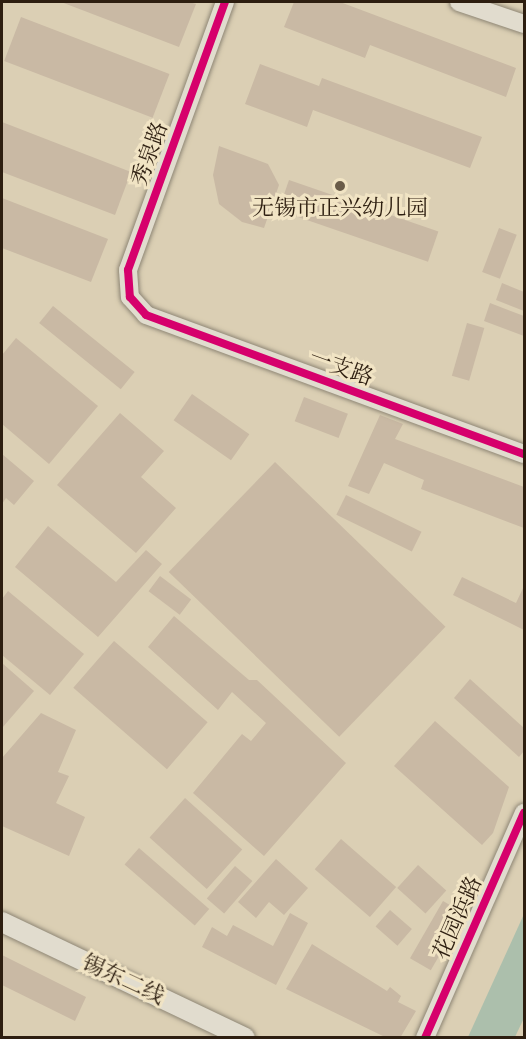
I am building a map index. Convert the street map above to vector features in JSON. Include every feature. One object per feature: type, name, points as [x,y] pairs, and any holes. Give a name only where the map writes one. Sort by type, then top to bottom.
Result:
[{"type":"main road","name":"锡东二线","points":[[2,922],[244,1038]]},
{"type":"street","name":"秀泉路","points":[[146,315],[129,297],[128,270],[225,2]]},
{"type":"street","points":[[459,2],[525,24]]},
{"type":"street","name":"一支路","points":[[146,315],[525,454]]},
{"type":"street","name":"花园浜路","points":[[425,1038],[525,813]]},
{"type":"shaded area","points":[[524,914],[524,1018],[515,1037],[468,1037]]},
{"type":"building","points":[[61,2],[189,2],[196,4],[179,47]]},
{"type":"building","points":[[294,2],[340,2],[516,68],[506,97],[370,45],[365,58],[284,27]]},
{"type":"building","points":[[21,17],[169,74],[153,118],[4,61]]},
{"type":"building","name":"无锡市正兴幼儿园","points":[[260,64],[319,86],[322,78],[482,137],[470,168],[313,110],[307,127],[245,104]]},
{"type":"building","points":[[2,122],[131,172],[115,215],[2,172]]},
{"type":"building","points":[[219,146],[268,164],[279,185],[264,228],[242,222],[219,204],[213,175]]},
{"type":"building","points":[[289,180],[438,231],[428,262],[279,210]]},
{"type":"building","points":[[2,198],[108,239],[91,282],[2,248]]},
{"type":"building","points":[[499,228],[517,235],[500,279],[482,272]]},
{"type":"building","points":[[502,283],[524,292],[524,311],[496,300]]},
{"type":"building","points":[[490,303],[524,316],[524,336],[484,321]]},
{"type":"building","points":[[53,306],[135,372],[121,389],[39,323]]},
{"type":"building","points":[[467,323],[484,328],[469,381],[452,376]]},
{"type":"building","points":[[16,338],[98,406],[49,464],[2,424],[2,355]]},
{"type":"building","points":[[192,394],[249,434],[231,460],[174,420]]},
{"type":"building","points":[[304,397],[348,414],[339,438],[295,421]]},
{"type":"building","points":[[120,413],[164,451],[141,477],[176,508],[136,553],[57,485]]},
{"type":"building","points":[[380,415],[403,424],[395,439],[524,487],[524,528],[421,489],[424,480],[384,463],[369,494],[348,486]]},
{"type":"building","points":[[2,454],[34,481],[14,505],[6,498],[2,504]]},
{"type":"building","points":[[275,462],[445,627],[339,737],[169,572]]},
{"type":"building","points":[[346,495],[421,532],[412,552],[336,515]]},
{"type":"building","points":[[48,526],[116,582],[146,550],[162,564],[98,637],[15,567]]},
{"type":"building","points":[[160,576],[191,599],[180,615],[149,591]]},
{"type":"building","points":[[462,577],[516,603],[524,586],[524,630],[453,595]]},
{"type":"building","points":[[8,591],[84,654],[50,695],[2,655],[2,599]]},
{"type":"building","points":[[174,616],[249,680],[257,680],[346,763],[264,856],[193,793],[242,734],[251,741],[266,723],[232,692],[218,710],[148,647]]},
{"type":"building","points":[[114,641],[208,722],[167,769],[73,688]]},
{"type":"building","points":[[2,663],[34,691],[2,728]]},
{"type":"building","points":[[470,679],[524,728],[524,751],[519,757],[454,698]]},
{"type":"building","points":[[41,713],[76,730],[58,772],[69,776],[56,803],[85,817],[69,856],[2,826],[2,758]]},
{"type":"building","points":[[435,721],[509,787],[493,833],[482,845],[394,766]]},
{"type":"building","points":[[185,798],[242,850],[207,889],[150,837]]},
{"type":"building","points":[[341,839],[396,887],[370,917],[315,869]]},
{"type":"building","points":[[139,848],[209,909],[195,926],[125,865]]},
{"type":"building","points":[[276,859],[308,888],[284,915],[269,902],[256,918],[238,902]]},
{"type":"building","points":[[418,865],[446,890],[425,913],[397,888]]},
{"type":"building","points":[[235,866],[252,881],[224,914],[207,898]]},
{"type":"building","points":[[443,901],[464,913],[431,970],[410,958]]},
{"type":"building","points":[[390,910],[412,929],[397,946],[376,927]]},
{"type":"building","points":[[290,913],[308,923],[276,985],[202,947],[212,927],[227,936],[233,925],[273,946]]},
{"type":"building","points":[[312,944],[387,991],[390,987],[401,996],[398,1002],[416,1011],[400,1038],[387,1038],[286,989]]},
{"type":"building","points":[[2,955],[86,997],[75,1021],[2,985]]},
{"type":"cycle path","points":[[225,2],[128,270],[130,297],[146,315],[524,454]]},
{"type":"cycle path","points":[[425,1038],[524,813]]},
{"type":"place","name":"无锡市正兴幼儿园","points":[[340,186]]}]
